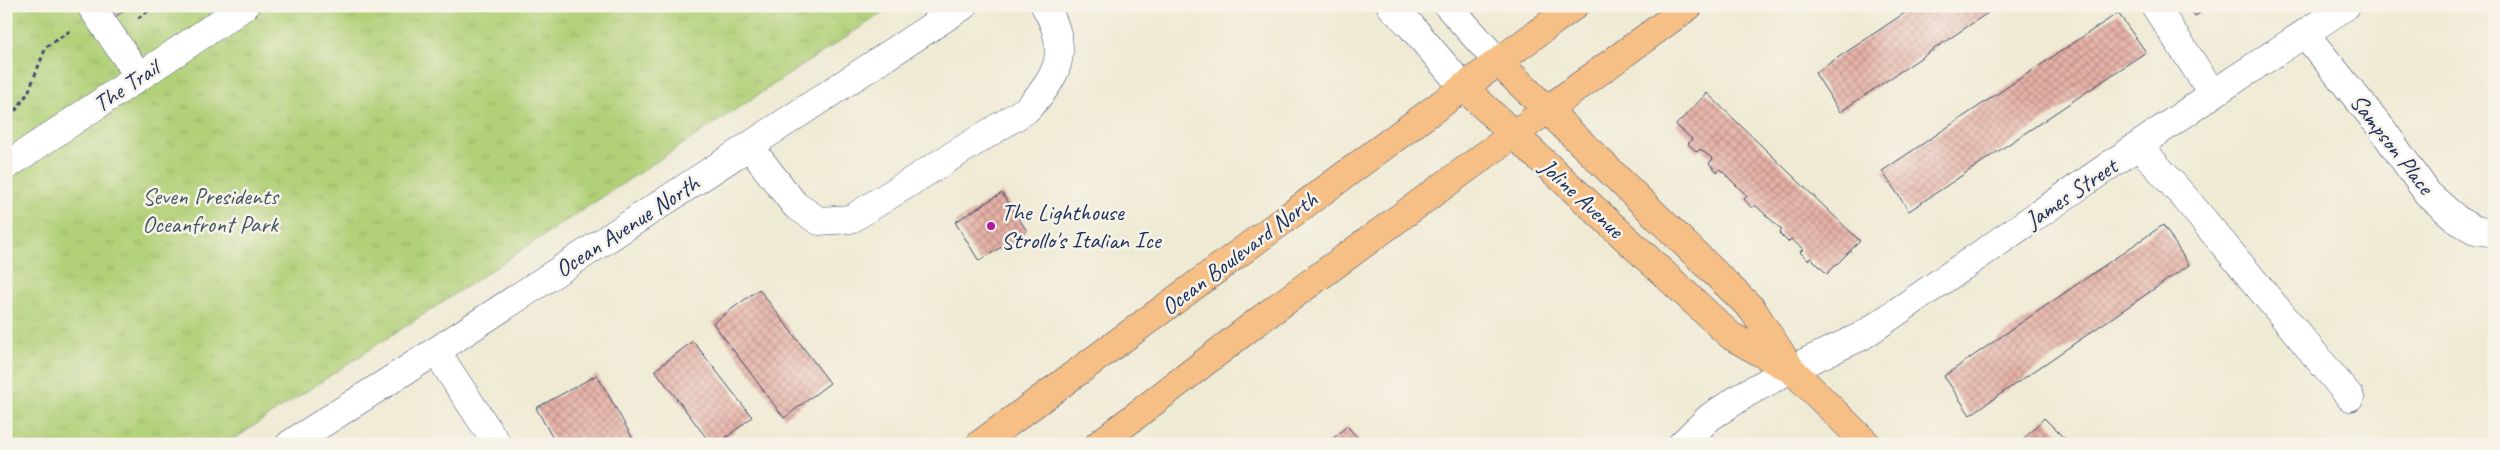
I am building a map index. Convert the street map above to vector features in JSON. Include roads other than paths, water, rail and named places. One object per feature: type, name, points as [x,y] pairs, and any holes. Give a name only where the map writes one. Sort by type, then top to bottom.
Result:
[{"type":"main road","name":"Ocean Boulevard North","points":[[980,444],[1574,6]]},
{"type":"main road","points":[[1099,444],[1257,322],[1514,136],[1689,6]]},
{"type":"main road","name":"Joline Avenue","points":[[1498,62],[1752,309],[1791,369],[1867,444]]},
{"type":"main road","name":"Joline Avenue","points":[[1463,87],[1731,336],[1791,369]]},
{"type":"street","name":"The Trail","points":[[6,166],[245,6]]},
{"type":"street","name":"Ocean Avenue North","points":[[290,444],[436,351],[963,6]]},
{"type":"street","points":[[749,146],[795,205],[819,221],[851,219],[1026,110],[1046,90],[1058,64],[1058,34],[1046,6]]},
{"type":"street","name":"Joline Avenue","points":[[1391,6],[1411,26],[1463,87]]},
{"type":"street","name":"Joline Avenue","points":[[1448,6],[1498,62]]},
{"type":"street","points":[[2156,6],[2213,94]]},
{"type":"street","name":"James Street","points":[[1682,444],[1710,417],[1747,393],[1791,369],[1862,336],[2213,94],[2346,6]]},
{"type":"street","points":[[93,10],[139,76]]},
{"type":"street","name":"Sampson Place","points":[[2305,34],[2382,129],[2428,194],[2459,221],[2475,230],[2494,233]]},
{"type":"street","points":[[2140,146],[2350,397]]},
{"type":"street","points":[[436,351],[497,444]]},
{"type":"place","name":"The Lighthouse Strollo's Italian Ice","points":[[991,226]]},
{"type":"park label","name":"Seven Presidents Oceanfront Park","points":[[210,210]]}]
